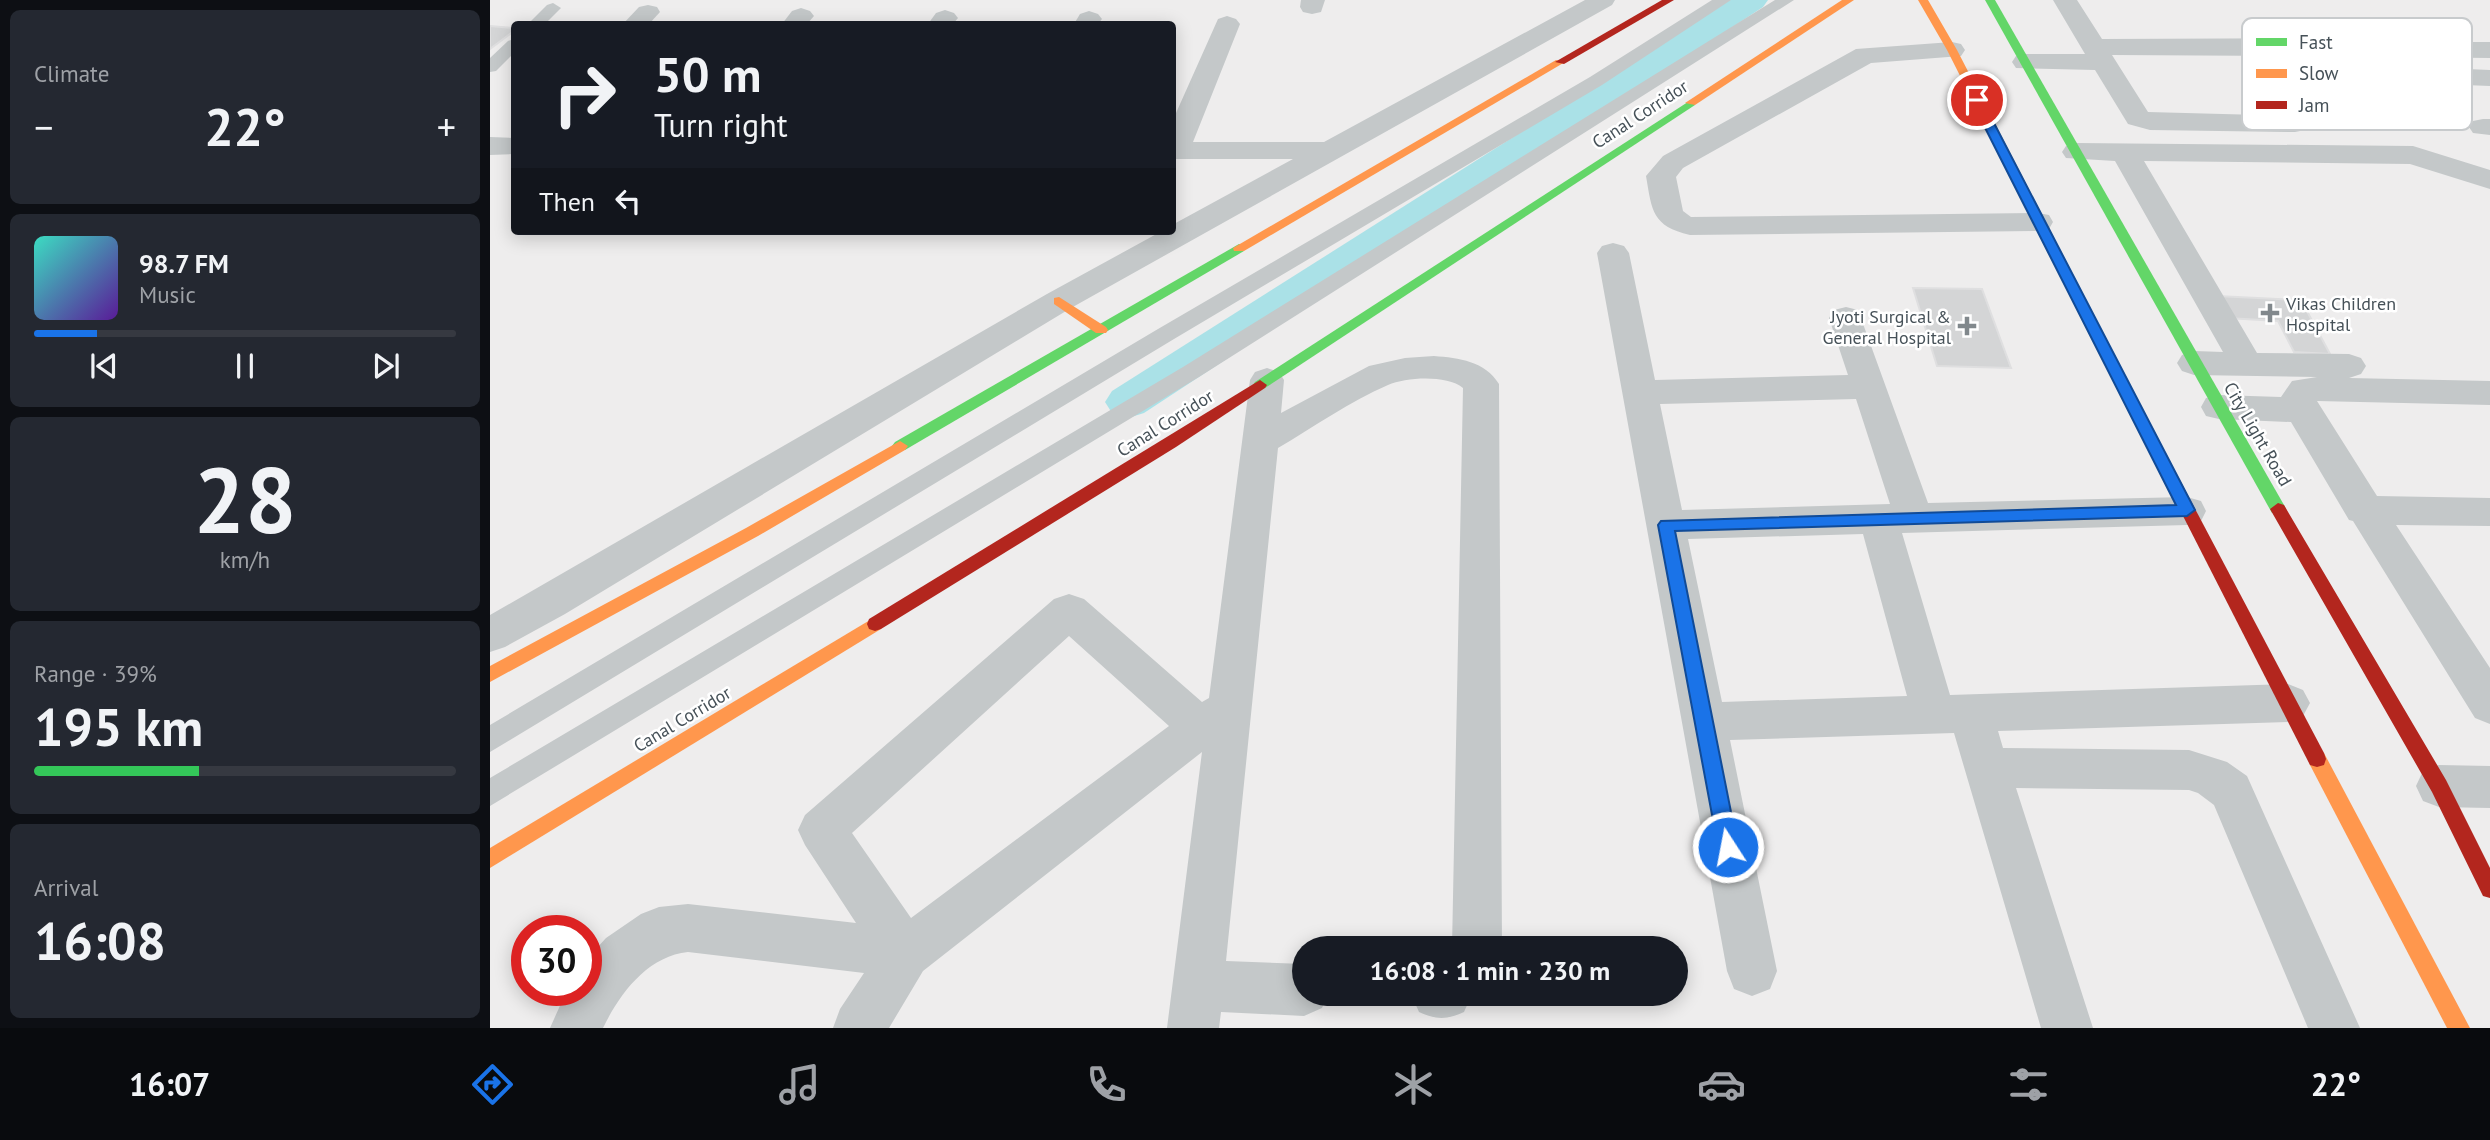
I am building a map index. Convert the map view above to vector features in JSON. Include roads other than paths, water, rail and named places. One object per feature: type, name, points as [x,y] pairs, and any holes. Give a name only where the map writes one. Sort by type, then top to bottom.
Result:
[{"type":"street","points":[[490,635],[551,602],[1059,301],[1327,150],[1602,0]]},
{"type":"street","points":[[490,675],[752,532],[1101,330],[1402,151],[1669,0]]},
{"type":"street","name":"Canal Corridor","points":[[490,859],[1171,443],[1849,0]]},
{"type":"street","points":[[1923,0],[1952,50],[2187,510],[2459,1028]]},
{"type":"street","name":"City Light Road","points":[[1990,0],[2219,407],[2439,786],[2490,889]]},
{"type":"street","points":[[2065,0],[2134,114],[2143,120],[2242,123]]},
{"type":"street","points":[[1176,145],[1227,24]]},
{"type":"street","points":[[1952,50],[1865,55],[1674,162],[1661,176],[1669,216],[1677,224],[1690,226],[2038,222]]},
{"type":"street","points":[[2472,50],[2490,50]]},
{"type":"street","points":[[2025,62],[2242,52]]},
{"type":"street","points":[[2101,60],[2242,69]]},
{"type":"street","points":[[2472,77],[2490,78]]},
{"type":"street","points":[[490,146],[511,146]]},
{"type":"street","points":[[1176,150],[1402,151]]},
{"type":"street","points":[[2076,152],[2413,155],[2490,180]]},
{"type":"street","points":[[2124,152],[2247,364]]},
{"type":"street","points":[[1613,253],[1752,971]]},
{"type":"street","points":[[1059,301],[1101,330]]},
{"type":"street","points":[[1846,318],[1869,387],[1896,519],[1952,714],[1987,768],[2067,1028]]},
{"type":"street","points":[[2194,363],[2490,369]]},
{"type":"street","points":[[1260,441],[1381,374],[1402,370],[1458,369],[1475,375],[1481,384],[1477,936]]},
{"type":"street","points":[[1267,380],[1260,441],[1215,717],[1196,1007],[1292,992]]},
{"type":"street","points":[[1640,393],[1869,387]]},
{"type":"street","points":[[2488,697],[2363,510],[2302,410],[2298,398],[2304,390],[2320,388],[2490,393]]},
{"type":"street","points":[[2219,407],[2302,410]]},
{"type":"street","points":[[1666,525],[2187,510]]},
{"type":"street","points":[[2363,510],[2490,512]]},
{"type":"street","points":[[905,953],[822,830],[1069,611],[1215,717]]},
{"type":"street","points":[[1704,722],[2288,703]]},
{"type":"street","points":[[859,1028],[905,953],[1215,717]]},
{"type":"street","points":[[1987,768],[2189,771],[2211,776],[2231,791],[2333,1028]]},
{"type":"street","points":[[2439,786],[2490,787]]},
{"type":"street","points":[[576,1028],[596,987],[624,956],[659,931],[688,928],[905,953]]},
{"type":"lane","points":[[490,740],[1166,334],[1596,81],[1723,0]]},
{"type":"lane","points":[[490,793],[1191,372],[1786,0]]},
{"type":"lane","points":[[539,21],[553,8]]},
{"type":"lane","points":[[490,66],[511,47]]},
{"type":"waterway","points":[[1128,402],[1752,0]]},
{"type":"place","name":"Vikas Children Hospital","points":[[2270,313]]},
{"type":"place","name":"Jyoti Surgical & General Hospital","points":[[1967,326]]}]
